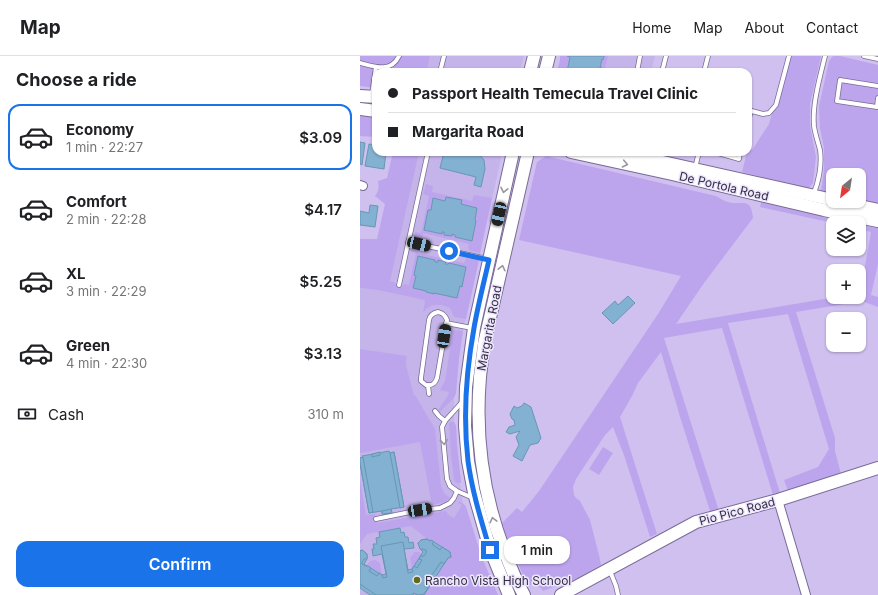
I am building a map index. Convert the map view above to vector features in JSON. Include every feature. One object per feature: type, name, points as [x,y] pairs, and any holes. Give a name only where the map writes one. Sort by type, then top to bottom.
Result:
[{"type":"main road","points":[[531,68],[534,56]]},
{"type":"main road","points":[[546,68],[549,56]]},
{"type":"main road","points":[[360,109],[372,110]]},
{"type":"main road","name":"Margarita Road","points":[[510,595],[490,550],[476,500],[468,461],[466,387],[474,328],[512,156]]},
{"type":"main road","name":"Margarita Road","points":[[524,595],[511,568],[496,528],[485,486],[478,410],[484,344],[527,156]]},
{"type":"main road","name":"De Portola Road","points":[[588,156],[878,221]]},
{"type":"main road","name":"De Portola Road","points":[[637,156],[826,199]]},
{"type":"main road","points":[[723,186],[741,186],[804,201],[812,196]]},
{"type":"main road","points":[[866,207],[878,210]]},
{"type":"main road","points":[[474,328],[478,331],[480,337],[476,359],[480,376]]},
{"type":"main road","name":"Pio Pico Road","points":[[561,595],[696,522],[778,500],[878,468]]},
{"type":"street","points":[[778,500],[806,595]]},
{"type":"lane","points":[[387,68],[399,56]]},
{"type":"lane","points":[[441,68],[444,56]]},
{"type":"lane","points":[[638,68],[640,56]]},
{"type":"lane","points":[[663,68],[666,56]]},
{"type":"lane","points":[[705,68],[708,56]]},
{"type":"lane","points":[[752,112],[763,114],[768,113],[776,105],[789,56]]},
{"type":"lane","points":[[812,196],[818,179],[820,159],[820,151],[814,126],[815,104],[825,56]]},
{"type":"lane","points":[[864,56],[878,59]]},
{"type":"lane","points":[[360,63],[376,67]]},
{"type":"lane","points":[[878,86],[840,80],[837,101],[877,107],[878,98]]},
{"type":"lane","points":[[369,97],[372,84]]},
{"type":"lane","points":[[399,285],[427,156]]},
{"type":"lane","points":[[695,169],[698,156]]},
{"type":"lane","points":[[728,156],[739,159],[739,156]]},
{"type":"lane","points":[[408,242],[489,260]]},
{"type":"lane","points":[[442,312],[447,320],[446,324],[437,378],[432,385],[423,384],[421,378],[430,318],[434,313],[442,312]]},
{"type":"lane","points":[[446,324],[474,328]]},
{"type":"lane","points":[[428,385],[429,394]]},
{"type":"lane","points":[[466,398],[445,421],[442,427],[447,479],[450,486],[476,500]]},
{"type":"lane","points":[[436,411],[438,416],[445,421]]},
{"type":"lane","points":[[376,519],[420,510],[440,508],[450,503],[457,491]]},
{"type":"lane","points":[[608,569],[616,586],[618,595]]},
{"type":"shaded area","points":[[360,56],[430,56],[428,68],[372,68],[372,88],[360,86]]},
{"type":"shaded area","points":[[430,56],[524,56],[521,68],[428,68]]},
{"type":"shaded area","points":[[560,56],[655,56],[652,68],[558,68]]},
{"type":"shaded area","points":[[560,56],[608,56],[605,68],[558,68]]},
{"type":"shaded area","points":[[787,56],[821,56],[810,104],[810,126],[816,157],[813,183],[808,189],[742,172],[746,156],[752,156],[752,150],[769,124]]},
{"type":"shaded area","points":[[833,56],[840,56],[878,65],[878,205],[866,202],[866,168],[826,168],[826,193],[821,191],[824,170],[824,148],[820,128],[819,106],[829,61]]},
{"type":"shaded area","points":[[360,115],[372,116],[372,137],[360,136]]},
{"type":"shaded area","points":[[392,156],[418,156],[390,281],[403,286],[404,284],[409,285],[416,253],[411,252],[412,246],[419,247],[418,253],[464,263],[467,258],[479,260],[466,319],[454,317],[450,308],[443,305],[429,307],[423,313],[425,300],[378,290],[360,288],[360,239],[377,239],[385,204],[375,196],[379,185],[378,181],[387,178]]},
{"type":"shaded area","points":[[407,156],[500,156],[501,158],[464,326],[456,393],[454,398],[454,422],[456,426],[460,484],[463,504],[466,507],[482,558],[498,595],[360,595],[360,288],[378,289]]},
{"type":"shaded area","points":[[546,156],[716,196],[726,202],[748,204],[752,211],[753,218],[704,283],[676,324],[826,299],[826,304],[844,304],[796,312],[835,438],[835,451],[841,474],[788,491],[784,480],[818,467],[829,449],[788,314],[728,323],[780,493],[773,495],[722,328],[664,338],[719,511],[711,514],[661,352],[638,383],[620,417],[657,534],[650,537],[625,458],[613,427],[605,435],[576,479],[573,487],[574,495],[580,501],[590,520],[601,565],[578,578],[543,591],[541,588],[532,584],[528,586],[511,548],[502,523],[517,508],[522,512],[539,491],[658,314],[681,276],[519,240],[537,162]]},
{"type":"shaded area","points":[[426,184],[433,186],[432,192],[472,201],[474,195],[492,198],[480,253],[469,250],[469,244],[423,233],[422,239],[414,237],[415,232],[421,233],[429,196],[423,194]]},
{"type":"shaded area","points":[[762,198],[842,216],[826,216],[826,221],[760,207]]},
{"type":"shaded area","points":[[866,221],[878,224],[878,264],[871,295],[878,297],[878,307],[866,302],[865,264],[871,232],[866,231]]},
{"type":"shaded area","points":[[453,330],[463,331],[456,393],[454,398],[440,412],[438,410],[449,392],[440,390],[445,381]]},
{"type":"shaded area","points":[[360,349],[407,356],[406,365],[414,396],[415,395],[435,429],[441,486],[444,493],[450,498],[445,502],[432,505],[420,442],[360,453]]},
{"type":"shaded area","points":[[450,422],[454,422],[456,426],[460,483],[457,483],[454,480],[451,456]]},
{"type":"shaded area","points":[[603,447],[613,453],[599,475],[589,469]]},
{"type":"shaded area","points":[[360,480],[366,515],[375,514],[377,523],[445,511],[454,518],[462,505],[458,503],[459,501],[465,505],[482,558],[498,595],[424,595],[448,558],[451,557],[450,552],[432,540],[430,541],[411,526],[367,534],[360,544]]},
{"type":"shaded area","points":[[414,552],[419,552],[422,554],[412,569],[410,557]]},
{"type":"shaded area","points":[[375,560],[380,563],[382,575],[367,565],[370,561]]},
{"type":"building","points":[[567,56],[604,56],[600,68],[568,68],[570,57]]},
{"type":"building","points":[[360,142],[365,143],[362,165],[360,164]]},
{"type":"building","points":[[369,144],[372,144],[372,156],[386,156],[384,169],[365,166]]},
{"type":"building","points":[[443,156],[481,156],[484,160],[485,169],[481,187],[474,185],[476,177],[440,168]]},
{"type":"building","points":[[446,197],[462,200],[461,204],[477,208],[472,241],[455,237],[455,235],[452,234],[452,236],[444,235],[444,232],[442,232],[442,234],[424,230],[428,210],[431,210],[433,198],[445,201]]},
{"type":"building","points":[[370,205],[378,206],[375,227],[360,225],[360,211],[369,213]]},
{"type":"building","points":[[418,256],[435,260],[435,262],[438,262],[438,260],[446,262],[445,264],[449,263],[466,267],[462,287],[460,286],[457,298],[413,288]]},
{"type":"building","points":[[628,296],[635,303],[613,324],[602,313],[615,301],[618,305]]},
{"type":"building","points":[[524,403],[531,407],[541,438],[538,443],[530,445],[522,461],[513,456],[519,445],[516,437],[520,431],[510,434],[506,432],[509,427],[515,425],[510,414],[514,406],[517,408],[522,406]]},
{"type":"building","points":[[389,451],[390,453],[394,452],[404,507],[391,509],[392,513],[382,514],[382,511],[369,513],[360,458],[363,457],[362,456]]},
{"type":"building","points":[[380,452],[380,455],[372,457],[372,454]]},
{"type":"building","points":[[394,452],[404,507],[400,508],[390,453]]},
{"type":"building","points":[[363,457],[373,512],[369,513],[360,463],[360,458]]},
{"type":"building","points":[[391,509],[392,513],[382,514],[382,511]]},
{"type":"building","points":[[400,528],[401,533],[404,532],[405,537],[408,537],[409,543],[413,542],[414,548],[404,549],[408,570],[412,569],[423,552],[418,543],[421,540],[431,540],[450,552],[451,557],[448,558],[424,595],[413,593],[413,595],[370,595],[360,588],[360,551],[362,550],[367,554],[367,559],[364,564],[382,575],[386,574],[382,554],[373,556],[373,544],[377,544],[376,538],[380,537],[379,532]]},
{"type":"building","points":[[427,539],[434,542],[432,544],[440,550],[442,547],[450,552],[451,557],[448,558],[444,564],[441,562],[424,586],[428,588],[424,594],[418,595],[413,593],[413,595],[376,595],[360,584],[360,551],[362,550],[367,554],[367,559],[364,559],[362,564],[371,568],[369,571],[377,576],[379,573],[382,575],[383,578],[387,577],[381,546],[403,542],[408,573],[413,572],[412,569],[414,566],[417,568],[422,560],[419,559],[426,553],[426,550],[420,549],[418,543],[421,540]]},
{"type":"place","name":"Rancho Vista High School","points":[[417,580]]},
{"type":"route","points":[[449,251],[489,260],[474,328],[466,387],[466,426],[468,461],[474,493],[490,550]]}]
